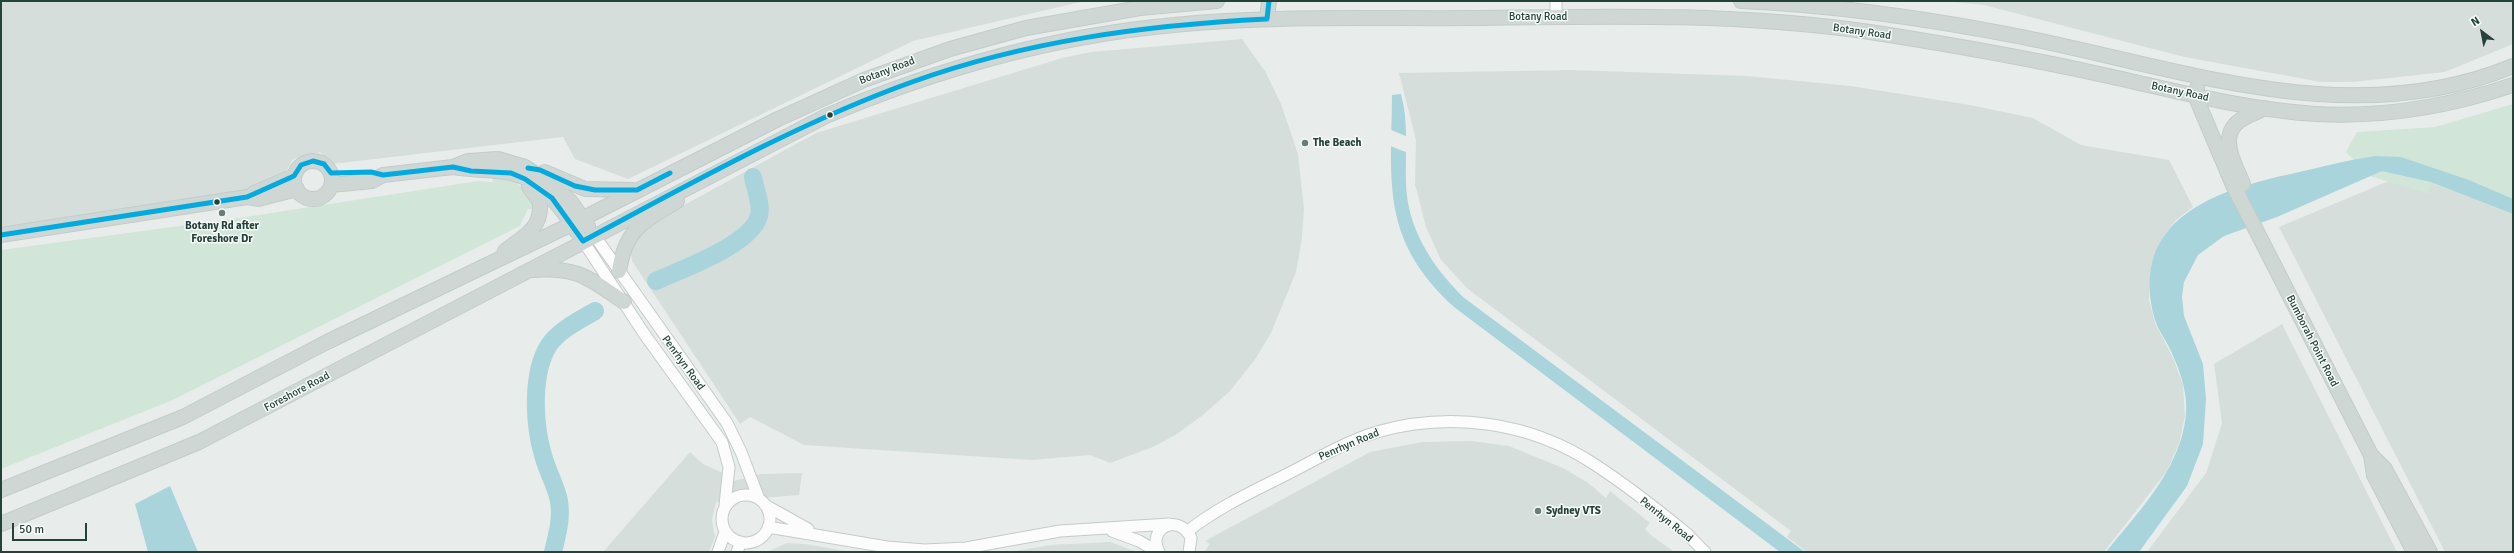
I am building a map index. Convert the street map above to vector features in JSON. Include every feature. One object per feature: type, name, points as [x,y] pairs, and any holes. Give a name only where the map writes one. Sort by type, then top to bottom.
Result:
[{"type":"main road","name":"Botany Road","points":[[578,221],[814,101],[864,80],[937,53],[988,38],[1064,20],[1140,8],[1212,1]]},
{"type":"main road","name":"Botany Road","points":[[1741,1],[1869,13],[1971,28],[2284,92],[2334,96],[2374,95],[2444,86],[2513,66]]},
{"type":"main road","name":"Botany Road","points":[[588,238],[800,129],[866,99],[984,59],[1092,35],[1177,24],[1223,21],[1270,13],[1556,17],[1679,16],[1841,28],[1978,48],[2196,95],[2265,108],[2325,114],[2394,112],[2453,103],[2513,85]]},
{"type":"main road","points":[[2196,95],[2200,76]]},
{"type":"main road","name":"Bumborah Point Road","points":[[2196,95],[2238,184],[2254,227],[2371,455],[2385,469],[2430,552]]},
{"type":"main road","name":"Bumborah Point Road","points":[[2238,184],[2230,148],[2231,131],[2240,121],[2265,108]]},
{"type":"main road","points":[[331,179],[371,172],[383,175],[452,167],[468,161],[483,158],[510,162],[540,170],[585,189],[637,190]]},
{"type":"main road","points":[[313,161],[324,164],[331,179],[324,195],[312,198],[306,197],[296,183],[301,166],[313,161]]},
{"type":"main road","points":[[452,167],[471,171],[511,173],[535,185],[578,221]]},
{"type":"main road","points":[[525,167],[557,189],[588,238]]},
{"type":"main road","points":[[619,272],[622,251],[630,235],[652,217],[726,167]]},
{"type":"main road","points":[[481,268],[536,226],[540,207],[537,196],[523,183],[492,172]]},
{"type":"main road","points":[[1,235],[247,197],[258,199],[296,183]]},
{"type":"main road","points":[[1,490],[182,417],[327,342],[578,221]]},
{"type":"main road","name":"Foreshore Road","points":[[1,524],[199,442],[588,238]]},
{"type":"main road","points":[[527,270],[570,270],[589,278],[624,302]]},
{"type":"main road","name":"Bumborah Point Road","points":[[2371,455],[2374,475],[2414,552]]},
{"type":"street","points":[[1556,1],[1556,17]]},
{"type":"street","name":"Penrhyn Road","points":[[588,238],[619,272],[727,423],[762,502]]},
{"type":"street","name":"Penrhyn Road","points":[[588,238],[624,302],[722,442],[729,468],[725,505]]},
{"type":"street","name":"Penrhyn Road","points":[[1188,532],[1224,506],[1357,440],[1398,427],[1427,422],[1456,421],[1487,424],[1513,429],[1540,436],[1571,450],[1595,465],[1687,534],[1705,552]]},
{"type":"street","points":[[762,502],[769,516],[768,527],[759,539],[739,547],[725,532],[722,523],[725,505],[741,495],[762,502],[816,533]]},
{"type":"street","points":[[768,527],[816,533],[887,547],[925,550],[966,548],[1060,531],[1170,524],[1183,527],[1188,532],[1192,545],[1189,552]]},
{"type":"street","points":[[1158,552],[1156,542],[1157,536],[1164,527],[1170,524]]},
{"type":"street","points":[[1107,529],[1139,541],[1158,552]]},
{"type":"street","points":[[718,552],[725,532]]},
{"type":"shaded area","points":[[1,1],[1085,1],[913,41],[628,179],[575,159],[563,137],[332,164],[320,152],[293,159],[287,170],[278,178],[244,197],[1,235]]},
{"type":"shaded area","points":[[1943,1],[2513,1],[2513,44],[2445,72],[2353,82],[2321,82],[2184,57],[1984,5]]},
{"type":"shaded area","points":[[1242,39],[1265,71],[1281,104],[1298,154],[1304,209],[1302,238],[1296,272],[1271,333],[1254,361],[1229,392],[1203,415],[1177,434],[1153,447],[1110,463],[1090,455],[1031,460],[804,445],[750,417],[740,424],[632,261],[631,249],[634,238],[651,223],[816,133],[1062,58],[1091,52]]},
{"type":"shaded area","points":[[1571,70],[1747,76],[1851,86],[1970,105],[2033,118],[2081,145],[2169,160],[2193,207],[2176,220],[2163,237],[2151,266],[2149,300],[2155,323],[2174,360],[2183,385],[2185,416],[2179,444],[2167,471],[2104,552],[1807,552],[1787,537],[1791,531],[1468,289],[1441,260],[1426,227],[1415,184],[1416,140],[1399,73]]},
{"type":"shaded area","points":[[2429,164],[2513,197],[2513,552],[2445,552],[2279,227]]},
{"type":"shaded area","points":[[2282,324],[2397,552],[2147,552],[2206,473],[2222,423],[2214,364]]},
{"type":"shaded area","points":[[1471,441],[1509,446],[1563,468],[1587,482],[1606,498],[1610,491],[1650,523],[1645,529],[1673,551],[1204,552],[1210,544],[1205,541],[1370,452],[1422,442]]},
{"type":"shaded area","points":[[690,452],[703,464],[723,473],[722,484],[761,474],[802,473],[799,495],[716,502],[712,520],[715,537],[709,552],[603,552]]},
{"type":"shaded area","points":[[1110,542],[1137,552],[1010,552],[1050,545]]},
{"type":"shaded area","points":[[787,543],[805,544],[852,552],[767,552]]},
{"type":"green space","points":[[2513,104],[2513,215],[2443,187],[2431,185],[2429,194],[2370,176],[2346,152],[2357,132],[2435,127]]},
{"type":"green space","points":[[494,177],[509,180],[524,188],[536,205],[532,209],[528,209],[520,226],[173,400],[1,469],[1,250],[239,218],[478,181],[492,182]]},
{"type":"water","points":[[1401,94],[1406,127],[1407,200],[1411,215],[1416,231],[1423,245],[1441,272],[1452,285],[1463,297],[1805,552],[1780,552],[1454,307],[1430,282],[1413,258],[1402,234],[1395,210],[1391,157],[1392,95]]},
{"type":"water","points":[[2375,156],[2401,157],[2469,180],[2513,199],[2513,214],[2431,182],[2382,171],[2277,217],[2224,236],[2198,255],[2184,282],[2182,297],[2184,316],[2203,364],[2206,399],[2203,444],[2187,486],[2139,552],[2106,552],[2143,507],[2165,475],[2181,441],[2185,422],[2186,403],[2183,383],[2169,347],[2155,320],[2150,285],[2154,256],[2166,233],[2185,215],[2209,200],[2236,189],[2265,180]]},
{"type":"water","points":[[170,486],[198,552],[148,552],[135,504]]},
{"type":"pier","points":[[1389,129],[1408,137],[1408,153],[1388,145]]},
{"type":"waterway","points":[[656,281],[714,255],[743,237],[753,227],[760,211],[753,177]]},
{"type":"waterway","points":[[553,552],[559,527],[560,508],[556,489],[547,467],[540,443],[536,414],[539,370],[543,357],[553,340],[570,326],[595,311]]},
{"type":"transit line","points":[[1,235],[247,197],[294,176],[301,165],[313,161],[324,164],[331,173],[371,172],[383,175],[453,167],[471,171],[511,173],[525,179],[552,198],[583,241],[786,135],[870,98],[912,82],[999,56],[1087,37],[1177,26],[1267,19],[1269,1]]},
{"type":"transit line","points":[[528,168],[540,170],[575,186],[595,190],[637,190],[670,173]]},
{"type":"place","name":"The Beach","points":[[1305,143]]},
{"type":"place","name":"Botany Rd after Foreshore Dr","points":[[222,213]]},
{"type":"place","name":"Sydney VTS","points":[[1538,511]]}]
